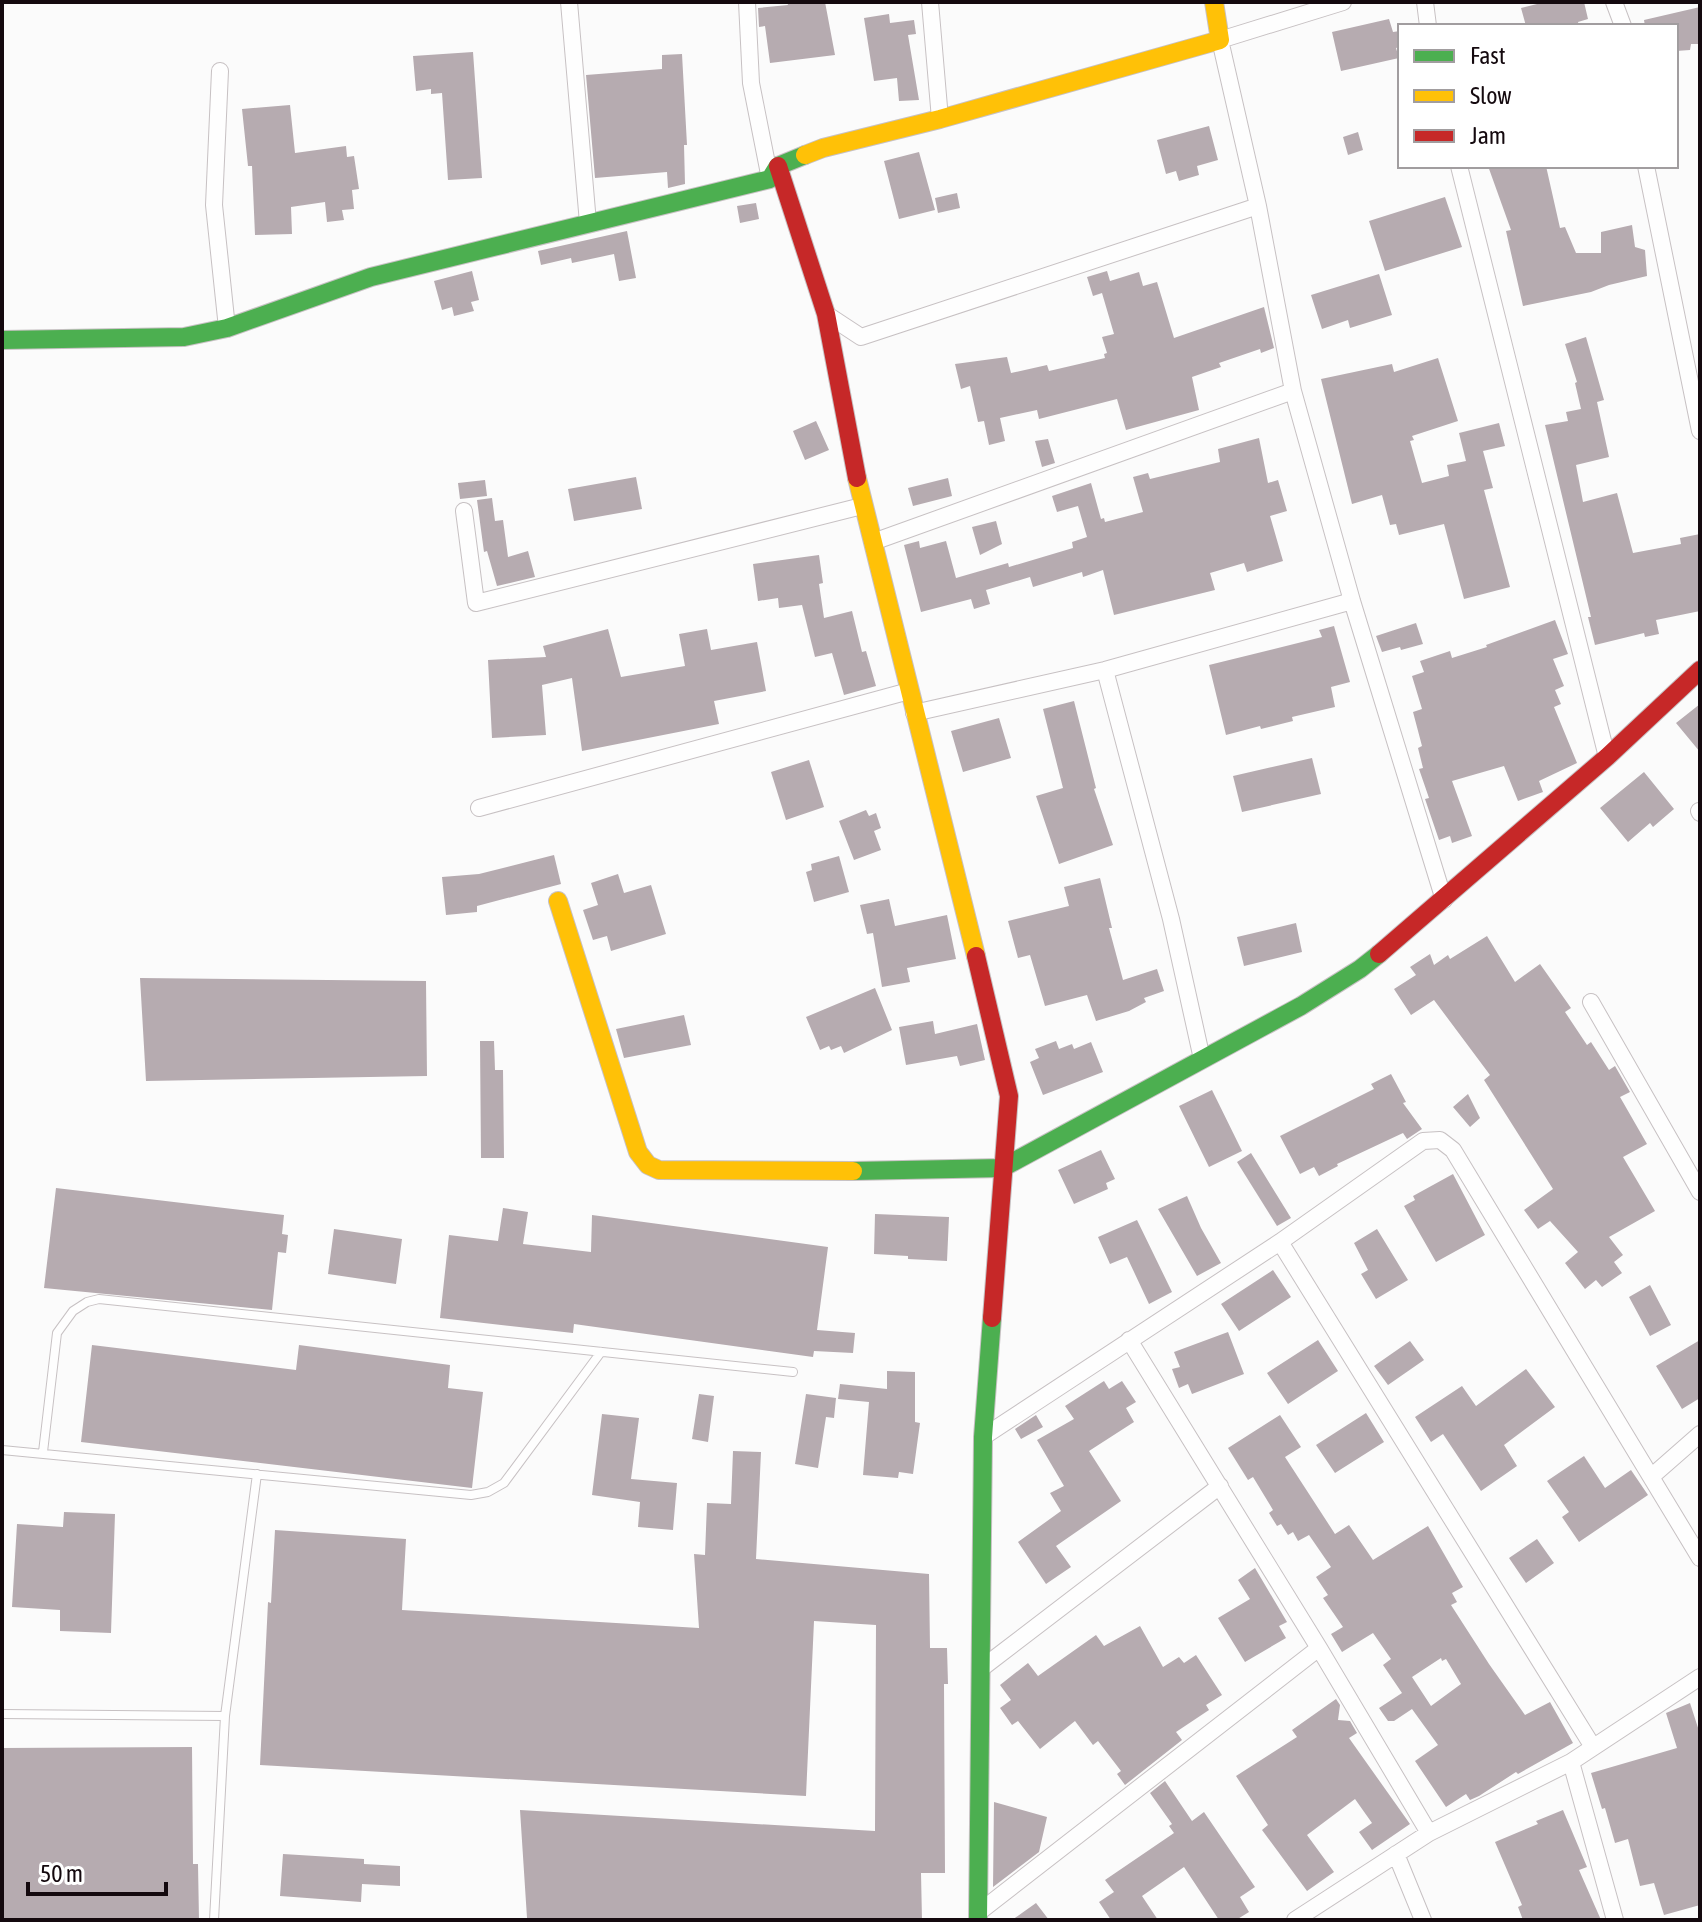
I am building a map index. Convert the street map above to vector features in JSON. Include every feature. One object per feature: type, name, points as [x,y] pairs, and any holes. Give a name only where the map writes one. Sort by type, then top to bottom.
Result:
[{"type":"street","points":[[569,2],[588,223]]},
{"type":"street","points":[[747,2],[751,83],[774,173],[826,314],[862,506],[964,904],[1009,1096],[983,1437],[978,1917]]},
{"type":"street","points":[[930,2],[940,119]]},
{"type":"street","points":[[1214,2],[1258,206],[1293,391],[1352,601],[1444,900]]},
{"type":"street","points":[[2,340],[171,338],[227,328],[371,277],[774,173],[823,148],[940,119],[1343,2]]},
{"type":"street","points":[[1425,2],[1428,24]]},
{"type":"street","points":[[1614,2],[1622,24]]},
{"type":"street","points":[[220,71],[214,205],[227,328]]},
{"type":"street","points":[[1460,168],[1607,757]]},
{"type":"street","points":[[1646,168],[1700,431]]},
{"type":"street","points":[[826,314],[861,337],[1258,206]]},
{"type":"street","points":[[873,542],[1293,391]]},
{"type":"street","points":[[464,511],[476,603],[862,506]]},
{"type":"street","points":[[914,713],[1105,670],[1352,601]]},
{"type":"street","points":[[1105,670],[1171,919],[1202,1059]]},
{"type":"street","points":[[558,901],[638,1152],[648,1165],[659,1170],[1002,1168],[1301,1006],[1360,969],[1607,757],[1700,670]]},
{"type":"street","points":[[479,808],[909,691]]},
{"type":"street","points":[[1591,1002],[1700,1192]]},
{"type":"street","points":[[983,1437],[1280,1242],[1423,1141],[1440,1140],[1453,1150],[1700,1558]]},
{"type":"street","points":[[1280,1242],[1593,1747]]},
{"type":"street","points":[[1129,1340],[1429,1833]]},
{"type":"street","points":[[1651,1477],[1700,1434]]},
{"type":"street","points":[[982,1668],[1220,1486]]},
{"type":"street","points":[[978,1917],[1319,1648]]},
{"type":"street","points":[[1295,1920],[1429,1833],[1571,1762],[1699,1683]]},
{"type":"street","points":[[1571,1762],[1615,1920]]},
{"type":"street","points":[[1396,1854],[1423,1920]]},
{"type":"lane","points":[[43,1452],[57,1333],[73,1311],[99,1299],[793,1372]]},
{"type":"lane","points":[[2,1450],[471,1495],[488,1492],[504,1483],[601,1352]]},
{"type":"lane","points":[[214,1920],[225,1716],[257,1474]]},
{"type":"lane","points":[[2,1714],[225,1716]]},
{"type":"building","points":[[787,2],[825,2],[835,55],[770,63],[765,26],[759,27],[758,8],[788,5]]},
{"type":"building","points":[[1545,2],[1584,2],[1588,19],[1578,24],[1525,24],[1521,8]]},
{"type":"building","points":[[1700,7],[1700,44],[1691,44],[1690,50],[1678,51],[1678,24],[1645,24],[1644,20]]},
{"type":"building","points":[[889,14],[890,23],[914,20],[916,34],[908,35],[919,100],[899,101],[897,78],[874,81],[864,18]]},
{"type":"building","points":[[1389,19],[1393,32],[1398,31],[1398,58],[1341,71],[1332,32]]},
{"type":"building","points":[[473,52],[482,178],[448,180],[442,93],[431,94],[431,89],[416,91],[413,56]]},
{"type":"building","points":[[682,54],[687,145],[684,145],[685,184],[668,188],[667,172],[595,178],[586,75],[662,69],[662,55]]},
{"type":"building","points":[[290,105],[295,153],[346,146],[347,157],[354,156],[359,189],[352,190],[354,209],[342,210],[344,220],[327,222],[325,202],[291,207],[292,234],[255,235],[252,166],[248,166],[242,109]]},
{"type":"building","points":[[1209,126],[1218,160],[1197,166],[1199,175],[1179,181],[1176,171],[1166,174],[1157,140]]},
{"type":"building","points":[[1358,132],[1363,150],[1348,155],[1343,137]]},
{"type":"building","points":[[919,152],[935,210],[899,219],[884,161]]},
{"type":"building","points":[[1489,168],[1546,168],[1560,228],[1565,227],[1576,253],[1601,253],[1601,232],[1632,225],[1635,247],[1645,250],[1647,276],[1523,306],[1506,231],[1511,230]]},
{"type":"building","points":[[957,193],[960,208],[938,213],[935,198]]},
{"type":"building","points":[[1445,197],[1462,247],[1385,271],[1369,221]]},
{"type":"building","points":[[756,203],[759,219],[740,223],[737,206]]},
{"type":"building","points":[[627,231],[636,278],[619,281],[614,254],[572,263],[571,258],[541,265],[538,251]]},
{"type":"building","points":[[472,271],[479,300],[471,302],[474,311],[454,316],[452,307],[442,310],[434,281]]},
{"type":"building","points":[[1107,271],[1110,281],[1139,272],[1143,286],[1157,282],[1174,338],[1264,307],[1274,348],[1261,353],[1260,349],[1219,363],[1221,367],[1192,377],[1199,410],[1126,430],[1117,399],[1039,419],[1037,410],[1000,418],[1005,441],[989,445],[984,421],[978,422],[970,386],[961,389],[955,364],[1007,357],[1011,373],[1047,365],[1049,371],[1105,358],[1104,354],[1107,353],[1102,337],[1114,334],[1102,293],[1093,296],[1087,277]]},
{"type":"building","points":[[1379,274],[1392,315],[1350,328],[1348,320],[1322,329],[1311,295]]},
{"type":"building","points":[[1586,337],[1604,400],[1597,402],[1609,457],[1576,465],[1583,502],[1617,493],[1633,553],[1681,544],[1680,538],[1700,534],[1700,611],[1656,620],[1659,634],[1645,637],[1644,633],[1595,645],[1545,425],[1568,421],[1566,412],[1581,409],[1577,382],[1565,344]]},
{"type":"building","points":[[1438,358],[1458,421],[1412,436],[1414,440],[1410,441],[1422,483],[1449,476],[1447,465],[1466,461],[1459,433],[1499,423],[1505,446],[1483,451],[1493,488],[1484,490],[1510,587],[1464,599],[1444,524],[1399,535],[1396,524],[1390,525],[1382,495],[1352,504],[1321,379],[1392,364],[1394,372]]},
{"type":"building","points":[[816,421],[829,450],[805,460],[793,431]]},
{"type":"building","points":[[1259,438],[1268,483],[1278,480],[1287,511],[1270,516],[1283,561],[1247,572],[1244,563],[1210,573],[1215,590],[1114,615],[1103,570],[1083,577],[1082,572],[1033,587],[1030,577],[986,590],[990,604],[974,609],[971,599],[921,612],[904,545],[919,541],[920,548],[946,541],[956,578],[1008,563],[1009,567],[1073,548],[1072,542],[1087,537],[1078,506],[1057,512],[1052,496],[1091,483],[1101,519],[1104,518],[1105,522],[1143,512],[1133,477],[1148,473],[1150,479],[1220,462],[1218,449]]},
{"type":"building","points":[[1048,439],[1055,463],[1042,467],[1035,441]]},
{"type":"building","points":[[636,477],[642,509],[574,521],[568,489]]},
{"type":"building","points":[[948,478],[952,496],[913,506],[908,488]]},
{"type":"building","points":[[485,480],[487,496],[460,499],[458,483]]},
{"type":"building","points":[[492,498],[495,521],[503,520],[508,557],[528,551],[535,577],[497,586],[487,551],[484,552],[477,500]]},
{"type":"building","points":[[996,521],[1002,544],[980,555],[972,527]]},
{"type":"building","points":[[819,555],[824,618],[852,611],[862,652],[866,651],[876,686],[844,695],[832,653],[815,657],[802,605],[779,608],[778,598],[758,601],[753,564]]},
{"type":"building","points":[[1555,620],[1568,654],[1553,659],[1564,686],[1555,690],[1561,704],[1554,707],[1577,763],[1539,781],[1543,792],[1518,801],[1504,766],[1452,781],[1472,836],[1452,843],[1450,836],[1439,840],[1419,769],[1423,768],[1418,748],[1422,746],[1413,712],[1422,709],[1412,676],[1424,672],[1420,661],[1450,651],[1452,658]]},
{"type":"building","points":[[1416,623],[1423,644],[1382,652],[1376,636]]},
{"type":"building","points":[[1334,626],[1350,682],[1331,687],[1335,707],[1292,717],[1293,721],[1226,735],[1209,665],[1322,637],[1319,630]]},
{"type":"building","points":[[608,629],[621,677],[685,666],[679,634],[707,629],[711,650],[757,642],[766,691],[714,701],[719,724],[582,751],[572,678],[542,685],[546,735],[492,738],[488,660],[546,657],[543,646]]},
{"type":"building","points":[[1074,701],[1094,789],[1113,845],[1059,864],[1036,796],[1063,788],[1043,709]]},
{"type":"building","points":[[1700,704],[1700,752],[1676,723]]},
{"type":"building","points":[[999,718],[1011,758],[963,772],[951,731]]},
{"type":"building","points":[[1312,758],[1321,794],[1242,812],[1233,776]]},
{"type":"building","points":[[809,760],[824,807],[786,820],[771,772]]},
{"type":"building","points":[[1644,772],[1674,809],[1653,827],[1650,823],[1628,842],[1600,808]]},
{"type":"building","points":[[866,810],[869,816],[876,813],[881,828],[874,831],[881,850],[854,860],[839,821]]},
{"type":"building","points":[[554,855],[561,884],[477,906],[477,912],[446,915],[442,877],[479,874]]},
{"type":"building","points":[[839,856],[849,892],[814,902],[806,872],[812,870],[811,864]]},
{"type":"building","points":[[618,874],[624,893],[651,885],[666,934],[611,951],[607,936],[593,940],[583,910],[598,905],[591,883]]},
{"type":"building","points":[[1100,878],[1123,980],[1157,969],[1164,991],[1144,998],[1146,1002],[1129,1011],[1096,1021],[1087,995],[1045,1006],[1030,955],[1018,958],[1008,921],[1069,906],[1064,887]]},
{"type":"building","points":[[889,899],[895,926],[947,915],[956,959],[907,968],[910,982],[882,987],[873,933],[867,934],[860,905]]},
{"type":"building","points":[[1296,923],[1302,952],[1244,966],[1237,937]]},
{"type":"building","points":[[1487,936],[1515,982],[1540,964],[1571,1008],[1565,1012],[1587,1045],[1591,1042],[1609,1070],[1615,1066],[1630,1092],[1620,1097],[1647,1144],[1623,1157],[1655,1211],[1609,1237],[1623,1255],[1614,1262],[1622,1273],[1602,1287],[1596,1280],[1585,1289],[1565,1263],[1578,1252],[1550,1221],[1538,1229],[1524,1210],[1553,1189],[1484,1080],[1490,1075],[1434,1000],[1411,1015],[1394,989],[1416,975],[1410,967],[1430,954],[1434,965],[1448,955],[1450,959]]},
{"type":"building","points":[[140,978],[426,981],[427,1076],[146,1081]]},
{"type":"building","points":[[875,988],[892,1030],[844,1053],[841,1046],[820,1050],[806,1017]]},
{"type":"building","points":[[684,1015],[691,1045],[624,1058],[616,1029]]},
{"type":"building","points":[[933,1021],[935,1034],[977,1024],[985,1060],[960,1066],[957,1056],[906,1065],[899,1027]]},
{"type":"building","points":[[480,1041],[494,1041],[495,1070],[503,1070],[504,1158],[481,1158]]},
{"type":"building","points":[[1056,1041],[1059,1049],[1072,1044],[1074,1049],[1091,1042],[1103,1072],[1043,1095],[1030,1062],[1039,1058],[1035,1049]]},
{"type":"building","points":[[1391,1074],[1406,1102],[1403,1103],[1422,1129],[1407,1139],[1403,1133],[1337,1164],[1319,1176],[1314,1167],[1300,1174],[1280,1136],[1374,1089],[1371,1084]]},
{"type":"building","points":[[1212,1090],[1242,1151],[1209,1167],[1179,1106]]},
{"type":"building","points":[[1468,1094],[1480,1118],[1470,1127],[1453,1107]]},
{"type":"building","points":[[1101,1150],[1115,1179],[1106,1183],[1108,1189],[1074,1204],[1058,1170]]},
{"type":"building","points":[[1251,1153],[1291,1218],[1277,1226],[1237,1162]]},
{"type":"building","points":[[1453,1174],[1485,1235],[1436,1262],[1404,1206],[1415,1200],[1413,1196]]},
{"type":"building","points":[[56,1188],[284,1215],[282,1234],[288,1235],[286,1253],[278,1252],[272,1310],[44,1288]]},
{"type":"building","points":[[1187,1196],[1221,1263],[1197,1276],[1158,1209]]},
{"type":"building","points":[[503,1208],[528,1212],[523,1244],[591,1252],[592,1215],[828,1247],[817,1330],[855,1333],[853,1353],[814,1351],[813,1357],[574,1324],[573,1333],[440,1318],[449,1235],[498,1241]]},
{"type":"building","points":[[875,1214],[949,1217],[947,1261],[874,1254]]},
{"type":"building","points":[[1137,1220],[1172,1292],[1149,1304],[1127,1257],[1110,1264],[1098,1237]]},
{"type":"building","points":[[334,1229],[402,1239],[396,1284],[328,1274]]},
{"type":"building","points":[[1377,1229],[1408,1280],[1376,1299],[1361,1274],[1368,1270],[1354,1243]]},
{"type":"building","points":[[1273,1270],[1291,1297],[1239,1331],[1221,1304]]},
{"type":"building","points":[[1650,1285],[1671,1325],[1650,1336],[1629,1297]]},
{"type":"building","points":[[1228,1332],[1244,1374],[1192,1394],[1188,1384],[1179,1388],[1172,1369],[1180,1367],[1174,1352]]},
{"type":"building","points":[[1318,1340],[1338,1371],[1288,1404],[1267,1373]]},
{"type":"building","points":[[1700,1340],[1700,1398],[1682,1409],[1656,1366]]},
{"type":"building","points":[[1410,1341],[1424,1360],[1388,1385],[1374,1366]]},
{"type":"building","points":[[92,1345],[296,1370],[299,1345],[450,1365],[448,1388],[483,1392],[472,1488],[81,1442]]},
{"type":"building","points":[[1526,1369],[1555,1407],[1504,1445],[1517,1466],[1481,1491],[1443,1434],[1431,1442],[1415,1417],[1462,1386],[1476,1406]]},
{"type":"building","points":[[887,1371],[915,1372],[915,1422],[920,1423],[913,1474],[899,1472],[898,1478],[863,1475],[869,1402],[838,1399],[840,1384],[887,1389]]},
{"type":"building","points":[[1104,1381],[1109,1389],[1122,1381],[1136,1402],[1126,1408],[1134,1422],[1089,1451],[1121,1501],[1056,1546],[1071,1567],[1046,1584],[1018,1542],[1061,1511],[1050,1493],[1064,1486],[1037,1440],[1074,1419],[1065,1406]]},
{"type":"building","points":[[699,1394],[714,1396],[708,1442],[692,1439]]},
{"type":"building","points":[[806,1394],[836,1398],[834,1418],[826,1417],[818,1468],[795,1464]]},
{"type":"building","points":[[1366,1413],[1384,1442],[1335,1473],[1316,1445]]},
{"type":"building","points":[[602,1414],[639,1418],[631,1479],[677,1483],[673,1530],[638,1527],[640,1502],[592,1495]]},
{"type":"building","points":[[1036,1415],[1043,1427],[1021,1439],[1015,1429]]},
{"type":"building","points":[[1280,1415],[1301,1447],[1285,1457],[1335,1534],[1349,1525],[1373,1560],[1428,1526],[1463,1587],[1452,1593],[1457,1602],[1451,1605],[1489,1664],[1525,1715],[1550,1702],[1573,1743],[1518,1774],[1516,1772],[1479,1796],[1470,1800],[1466,1794],[1446,1807],[1415,1761],[1438,1745],[1412,1709],[1394,1721],[1388,1721],[1379,1708],[1402,1693],[1383,1665],[1391,1659],[1373,1633],[1342,1652],[1331,1634],[1343,1627],[1323,1598],[1328,1595],[1316,1577],[1331,1567],[1309,1535],[1298,1541],[1293,1532],[1288,1535],[1281,1524],[1277,1526],[1269,1513],[1273,1510],[1253,1477],[1248,1480],[1228,1448]],"holes":[[[1441,1658],[1442,1661],[1446,1659],[1461,1684],[1431,1706],[1412,1677]]]},
{"type":"building","points":[[733,1451],[761,1452],[756,1559],[929,1574],[930,1648],[947,1648],[948,1684],[944,1684],[945,1873],[921,1873],[922,1920],[527,1918],[520,1810],[875,1831],[876,1625],[814,1621],[806,1796],[260,1765],[275,1530],[406,1539],[402,1610],[699,1628],[694,1554],[705,1555],[707,1503],[731,1504]]},
{"type":"building","points":[[1584,1456],[1605,1488],[1631,1470],[1648,1495],[1579,1542],[1562,1517],[1569,1512],[1547,1481]]},
{"type":"building","points":[[64,1512],[115,1514],[111,1633],[60,1631],[60,1610],[12,1607],[17,1524],[63,1527]]},
{"type":"building","points":[[1537,1539],[1554,1563],[1526,1583],[1509,1558]]},
{"type":"building","points":[[1255,1568],[1287,1622],[1279,1626],[1286,1638],[1245,1662],[1218,1618],[1250,1599],[1238,1580]]},
{"type":"building","points":[[1140,1626],[1163,1667],[1179,1657],[1184,1663],[1196,1655],[1222,1695],[1206,1705],[1209,1710],[1176,1732],[1182,1740],[1125,1785],[1117,1774],[1121,1771],[1098,1741],[1093,1745],[1075,1721],[1040,1749],[1018,1721],[1012,1725],[1000,1708],[1011,1700],[1000,1685],[1028,1663],[1038,1676],[1096,1635],[1104,1646]]},
{"type":"building","points":[[1336,1699],[1340,1705],[1338,1720],[1350,1721],[1357,1733],[1349,1738],[1410,1824],[1372,1850],[1359,1832],[1372,1823],[1355,1799],[1307,1835],[1334,1872],[1307,1891],[1262,1830],[1268,1825],[1236,1776],[1297,1737],[1292,1730]]},
{"type":"building","points":[[1690,1703],[1700,1734],[1700,1905],[1664,1915],[1654,1883],[1640,1886],[1628,1839],[1615,1843],[1591,1773],[1677,1748],[1666,1713]]},
{"type":"building","points":[[192,1747],[193,1864],[198,1864],[199,1920],[2,1920],[2,1748]]},
{"type":"building","points":[[1165,1781],[1192,1821],[1204,1812],[1255,1887],[1240,1897],[1249,1912],[1236,1920],[1219,1920],[1184,1867],[1142,1896],[1158,1920],[1111,1920],[1099,1902],[1114,1892],[1105,1880],[1174,1833],[1169,1826],[1172,1824],[1150,1793]]},
{"type":"building","points":[[994,1802],[1047,1817],[1039,1852],[993,1887]]},
{"type":"building","points":[[1563,1810],[1587,1867],[1579,1870],[1601,1920],[1523,1920],[1518,1907],[1522,1905],[1495,1842]]},
{"type":"building","points":[[283,1854],[364,1859],[364,1864],[400,1866],[400,1886],[362,1884],[361,1902],[280,1896]]},
{"type":"building","points":[[1036,1903],[1049,1920],[1012,1920]]},
{"type":"traffic: fast","points":[[2,340],[184,337],[227,328],[371,277],[770,179],[778,166],[805,155]]},
{"type":"traffic: fast","points":[[853,1171],[1002,1168],[1301,1006],[1379,954]]},
{"type":"traffic: fast","points":[[978,1920],[983,1437],[992,1318]]},
{"type":"traffic: slow","points":[[805,155],[1220,40],[1214,2]]},
{"type":"traffic: slow","points":[[857,478],[976,956]]},
{"type":"traffic: slow","points":[[558,901],[638,1152],[648,1165],[659,1170],[853,1171]]},
{"type":"traffic: jam","points":[[778,166],[826,314],[857,478]]},
{"type":"traffic: jam","points":[[1379,954],[1607,757],[1700,670]]},
{"type":"traffic: jam","points":[[976,956],[1009,1096],[992,1318]]}]
